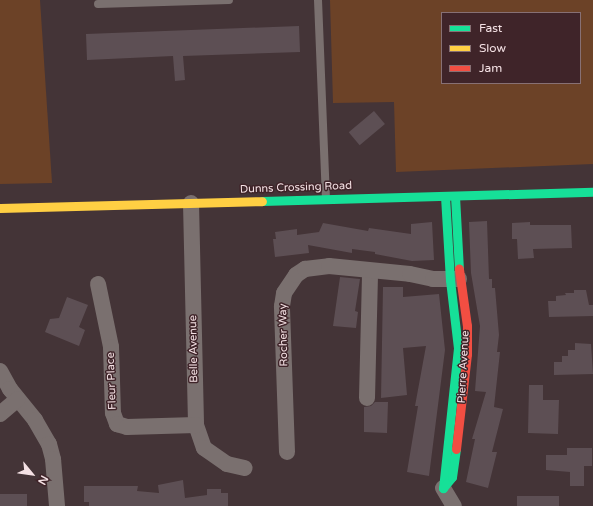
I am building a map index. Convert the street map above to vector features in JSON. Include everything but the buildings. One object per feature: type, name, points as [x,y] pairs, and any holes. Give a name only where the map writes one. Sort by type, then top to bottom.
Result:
[{"type":"street","name":"Dunns Crossing Road","points":[[0,208],[593,192]]},
{"type":"street","name":"Pierre Avenue","points":[[450,196],[458,348],[442,481],[443,488],[454,506]]},
{"type":"street","name":"Belle Avenue","points":[[191,203],[196,425],[204,448],[227,464],[244,468]]},
{"type":"street","name":"Rocher Way","points":[[287,452],[282,306],[286,288],[296,274],[316,266],[342,266],[370,271],[454,280]]},
{"type":"street","points":[[367,398],[370,271]]},
{"type":"street","name":"Fleur Place","points":[[98,284],[111,348],[113,413],[117,424],[127,427],[196,425]]},
{"type":"street","points":[[0,371],[18,399],[36,420],[49,444],[53,459],[57,506]]},
{"type":"street","points":[[0,414],[18,399]]},
{"type":"lane","points":[[98,4],[229,0]]},
{"type":"lane","points":[[318,0],[326,199]]},
{"type":"shaded area","points":[[0,0],[40,0],[52,183],[0,184]]},
{"type":"shaded area","points":[[330,0],[593,0],[593,164],[396,172],[394,102],[333,103]]},
{"type":"traffic: fast","points":[[262,201],[593,192]]},
{"type":"traffic: fast","points":[[445,196],[450,280],[458,348],[443,488],[452,477],[456,449]]},
{"type":"traffic: fast","points":[[455,196],[459,269]]},
{"type":"traffic: slow","points":[[0,208],[262,201]]},
{"type":"traffic: jam","points":[[456,449],[467,354],[467,326],[459,269]]}]
